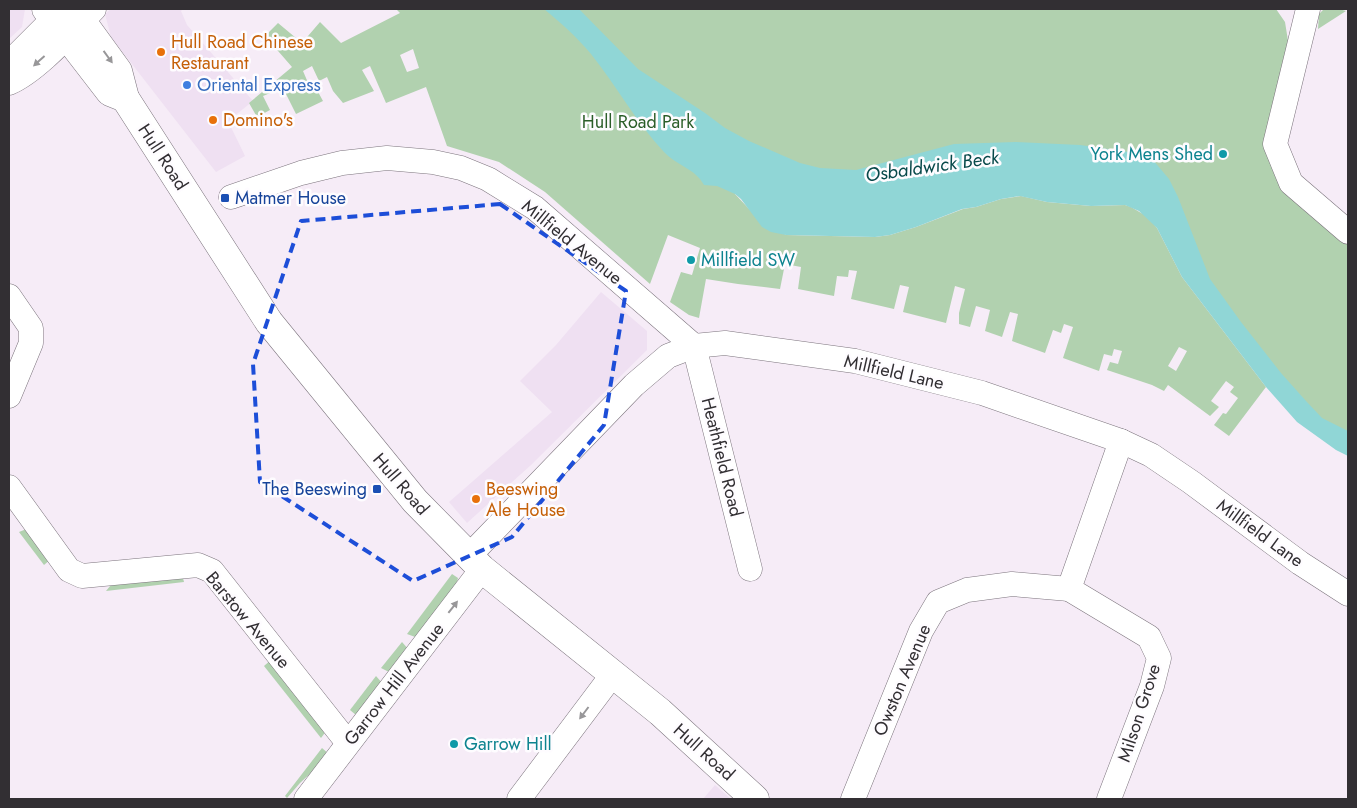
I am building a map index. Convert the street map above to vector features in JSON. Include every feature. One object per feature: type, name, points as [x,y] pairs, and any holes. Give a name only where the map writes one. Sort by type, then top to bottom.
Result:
[{"type":"main road","name":"Hull Road","points":[[68,16],[118,71],[125,98],[269,322],[415,501],[476,562],[660,712],[756,799]]},
{"type":"street","points":[[1308,9],[1275,144],[1291,183],[1348,232]]},
{"type":"street","points":[[9,62],[68,16]]},
{"type":"street","points":[[9,83],[40,62],[68,16]]},
{"type":"street","name":"Millfield Avenue","points":[[231,197],[300,173],[342,163],[387,158],[433,162],[461,168],[488,179],[535,208],[694,346]]},
{"type":"street","points":[[9,296],[31,328],[31,343],[9,396]]},
{"type":"street","name":"Millfield Lane","points":[[476,562],[634,385],[668,356],[694,346],[725,343],[855,361],[982,393],[1121,441],[1150,455],[1191,482],[1300,563],[1348,594]]},
{"type":"street","name":"Heathfield Road","points":[[694,346],[750,569]]},
{"type":"street","points":[[1069,589],[1121,441]]},
{"type":"street","name":"Barstow Avenue","points":[[9,488],[69,570],[82,576],[198,565],[212,571],[348,743]]},
{"type":"street","name":"Garrow Hill Avenue","points":[[306,799],[476,562]]},
{"type":"street","name":"Owston Avenue","points":[[853,799],[921,631],[938,602],[967,590],[1012,584],[1069,589]]},
{"type":"street","name":"Milson Grove","points":[[1069,589],[1149,637],[1159,658],[1152,686],[1109,799]]},
{"type":"street","points":[[519,799],[613,674]]},
{"type":"highlighted area","points":[[500,204],[626,291],[604,425],[512,537],[413,581],[260,482],[253,364],[301,221]]},
{"type":"shaded area","points":[[9,9],[25,9],[22,27],[9,39]]},
{"type":"shaded area","points":[[111,9],[183,9],[181,11],[187,25],[253,101],[228,121],[245,156],[216,172],[111,37],[105,14]]},
{"type":"shaded area","points":[[601,292],[647,331],[647,350],[531,465],[467,523],[449,502],[552,412],[520,381],[556,345]]},
{"type":"shaded area","points":[[715,785],[731,799],[703,799]]},
{"type":"green space","name":"Hull Road Park","points":[[396,9],[1276,9],[1285,22],[1293,72],[1275,144],[1291,183],[1348,232],[1348,443],[1320,427],[1198,283],[1165,195],[735,194],[751,211],[786,235],[875,237],[890,235],[963,209],[1021,196],[1047,202],[1091,206],[1125,205],[1131,207],[1148,217],[1157,228],[1182,277],[1266,387],[1229,436],[1214,425],[1223,413],[1226,414],[1238,398],[1230,392],[1234,387],[1226,381],[1211,401],[1219,407],[1210,416],[1168,385],[1164,391],[1107,370],[1110,362],[1118,364],[1122,351],[1114,349],[1112,356],[1104,354],[1099,371],[1063,358],[1073,327],[1064,324],[1061,333],[1053,330],[1045,353],[1012,341],[1018,314],[1010,312],[1002,337],[985,331],[990,310],[976,306],[970,327],[959,324],[959,313],[965,289],[955,286],[946,323],[903,312],[909,287],[900,285],[894,309],[851,299],[857,271],[849,270],[848,277],[837,276],[834,296],[798,289],[801,267],[785,264],[780,289],[706,279],[699,318],[689,315],[670,302],[681,272],[692,275],[700,248],[668,235],[650,284],[545,192],[499,162],[447,146],[426,87],[386,103],[370,66],[362,70],[374,91],[343,103],[333,91],[327,77],[319,81],[312,66],[303,71],[312,92],[317,90],[323,101],[296,114],[281,84],[274,87],[275,91],[263,96],[270,110],[257,117],[249,103],[292,67],[265,36],[278,23],[302,43],[320,22],[341,43],[400,13]],"holes":[[[413,49],[419,68],[407,72],[400,55]],[[1179,347],[1187,351],[1176,371],[1168,366]]]},
{"type":"green space","points":[[1324,9],[1346,11],[1318,29],[1319,14]]},
{"type":"green space","points":[[29,528],[52,558],[44,565],[19,532]]},
{"type":"green space","points":[[452,574],[458,578],[456,586],[418,638],[407,634]]},
{"type":"green space","points":[[183,578],[184,582],[106,591],[115,580]]},
{"type":"green space","points":[[402,642],[409,650],[391,673],[381,668]]},
{"type":"green space","points":[[272,659],[327,730],[321,738],[264,666]]},
{"type":"green space","points":[[376,676],[383,684],[356,715],[350,710]]},
{"type":"green space","points":[[322,748],[330,755],[287,798],[285,796]]},
{"type":"water","name":"Osbaldwick Beck","points":[[544,9],[579,9],[638,69],[725,128],[749,141],[800,163],[820,168],[856,170],[954,144],[1016,142],[1080,145],[1129,152],[1153,160],[1169,179],[1178,197],[1210,279],[1281,373],[1306,401],[1322,418],[1348,431],[1348,456],[1336,450],[1297,422],[1266,387],[1182,277],[1157,228],[1139,211],[1125,205],[1091,206],[1047,202],[1020,196],[962,209],[890,235],[875,237],[786,235],[771,232],[762,227],[735,194],[717,186],[704,185],[696,175],[664,152],[644,128],[591,54]]},
{"type":"place","name":"Hull Road Chinese Restaurant","points":[[161,52]]},
{"type":"place","name":"Oriental Express","points":[[187,85]]},
{"type":"place","name":"Domino's","points":[[213,120]]},
{"type":"place","name":"York Mens Shed","points":[[1223,154]]},
{"type":"place","name":"Matmer House","points":[[225,198]]},
{"type":"place","name":"Millfield SW","points":[[691,260]]},
{"type":"place","name":"The Beeswing","points":[[377,489]]},
{"type":"place","name":"Beeswing Ale House","points":[[476,499]]},
{"type":"place","name":"Garrow Hill","points":[[454,744]]}]
